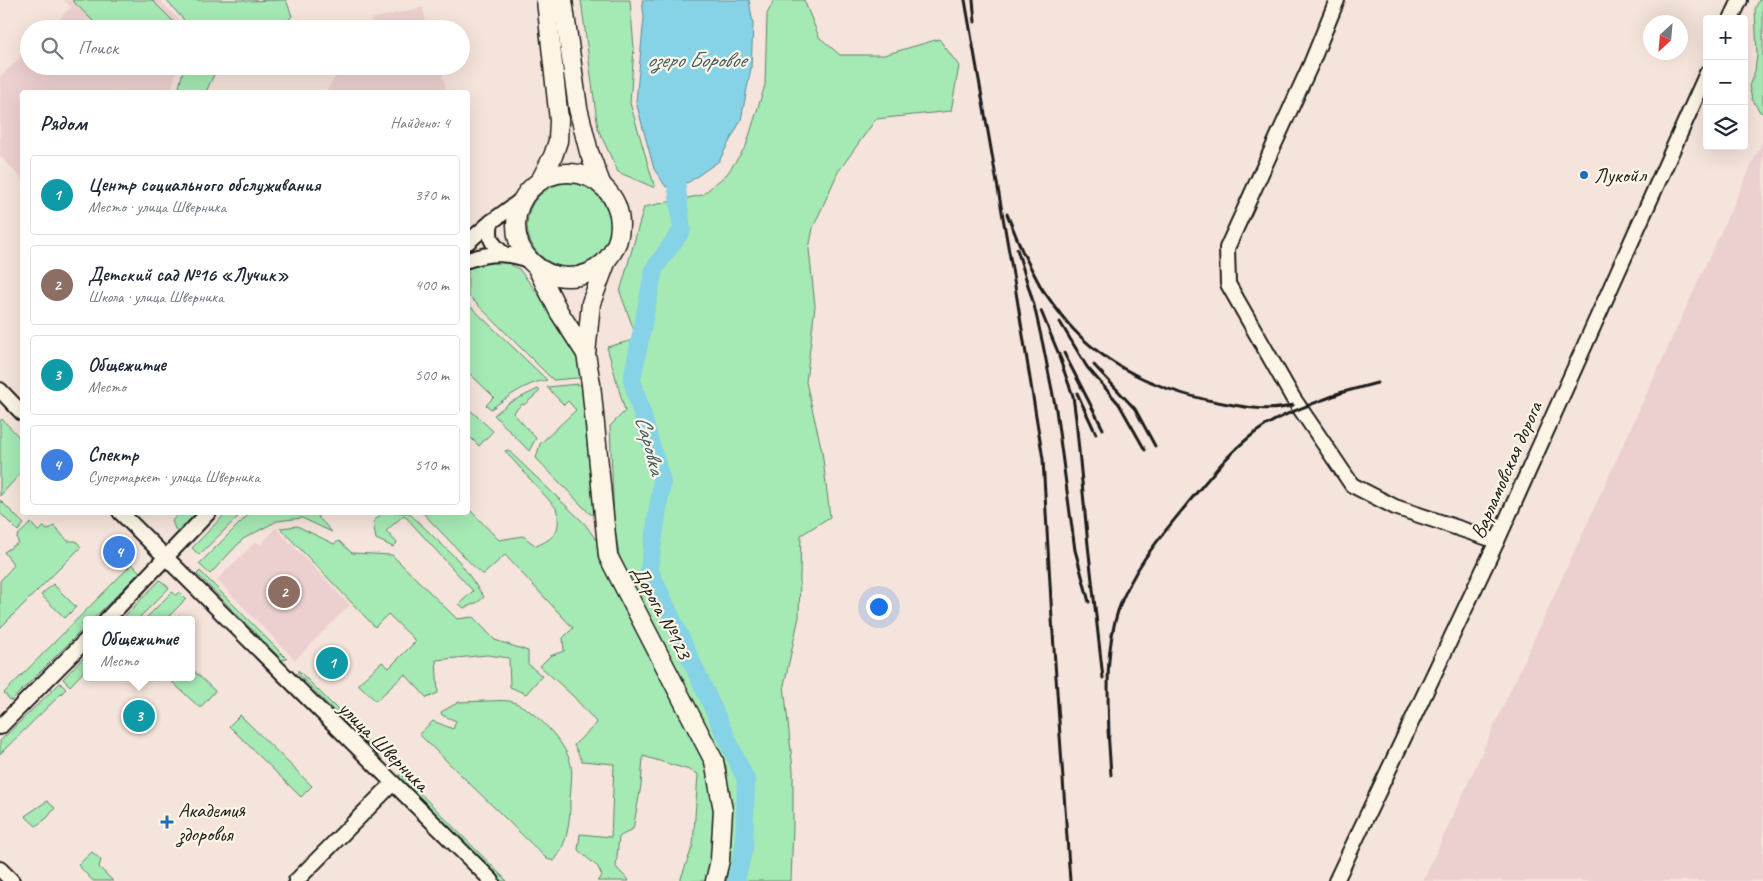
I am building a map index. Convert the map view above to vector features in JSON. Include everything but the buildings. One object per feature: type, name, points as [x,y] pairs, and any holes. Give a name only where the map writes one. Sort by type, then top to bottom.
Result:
[{"type":"main road","points":[[540,181],[553,156],[558,141],[559,120],[546,0]]},
{"type":"main road","points":[[563,0],[578,108],[589,152],[602,186]]},
{"type":"main road","points":[[565,173],[579,174],[602,186],[613,199],[620,218],[618,240],[614,251],[607,260],[589,273],[567,277],[545,272],[534,264],[522,248],[517,232],[517,214],[524,198],[531,189],[540,181],[565,173]]},
{"type":"main road","name":"Дорога №123","points":[[607,260],[591,303],[586,354],[592,384],[608,556],[714,761],[723,810],[720,860],[714,881]]},
{"type":"main road","name":"Дорога №123","points":[[534,264],[559,312],[586,354]]},
{"type":"street","points":[[1337,0],[1308,71],[1227,248],[1228,284],[1293,398],[1352,485],[1395,507],[1496,541]]},
{"type":"street","points":[[1733,15],[1740,0]]},
{"type":"street","name":"Варламовская дорога","points":[[1336,881],[1496,541],[1703,82]]},
{"type":"street","points":[[470,240],[524,198]]},
{"type":"street","points":[[491,222],[490,239],[494,246],[504,254]]},
{"type":"street","points":[[470,259],[485,254],[504,254],[519,256],[534,264]]},
{"type":"street","points":[[0,390],[20,411]]},
{"type":"street","name":"улица Шверника","points":[[123,515],[492,881]]},
{"type":"street","points":[[110,616],[206,515]]},
{"type":"street","points":[[0,727],[83,643]]},
{"type":"street","points":[[296,881],[393,783]]},
{"type":"street","points":[[0,869],[12,881]]},
{"type":"shaded area","points":[[64,0],[160,0],[179,20],[58,20],[71,7]]},
{"type":"shaded area","points":[[423,7],[425,20],[371,20]]},
{"type":"shaded area","points":[[20,58],[20,75],[175,75],[171,90],[20,90],[20,177],[0,156],[0,77]]},
{"type":"shaded area","points":[[337,75],[442,75],[446,90],[327,90]]},
{"type":"shaded area","points":[[1763,140],[1763,881],[1423,881]]},
{"type":"shaded area","points":[[276,528],[350,605],[295,660],[217,580],[255,542],[261,544]]},
{"type":"green space","points":[[72,0],[152,0],[172,20],[92,20]]},
{"type":"green space","points":[[166,0],[286,0],[292,16],[288,20],[184,20]]},
{"type":"green space","points":[[581,0],[630,0],[634,48],[630,103],[655,188],[618,172],[598,129]]},
{"type":"green space","points":[[774,0],[804,0],[819,37],[840,55],[884,55],[939,39],[959,66],[951,111],[876,119],[838,172],[813,228],[809,249],[815,306],[806,382],[822,451],[830,517],[801,535],[799,617],[784,685],[793,770],[791,881],[726,881],[730,856],[730,826],[726,766],[642,609],[619,555],[614,521],[610,426],[625,411],[607,347],[637,339],[620,292],[644,207],[702,195],[727,174],[746,146],[765,85],[767,14]]},
{"type":"green space","points":[[1759,0],[1763,0],[1763,113],[1760,112],[1752,99],[1749,86],[1755,71],[1757,55],[1755,9]]},
{"type":"green space","points":[[182,75],[214,75],[207,90],[178,90]]},
{"type":"green space","points":[[569,183],[585,186],[599,195],[608,209],[611,225],[608,241],[599,255],[585,264],[569,267],[553,264],[539,255],[530,241],[527,225],[530,209],[539,195],[553,186]]},
{"type":"green space","points":[[502,260],[519,269],[564,328],[584,363],[586,379],[553,380],[470,297],[470,265]]},
{"type":"green space","points":[[470,306],[547,380],[524,387],[491,409],[486,405],[494,397],[470,374]]},
{"type":"green space","points":[[578,384],[589,390],[600,518],[589,513],[536,458],[540,444],[576,410],[568,401],[564,405],[547,387]]},
{"type":"green space","points":[[538,389],[540,391],[513,413],[536,438],[529,451],[494,415],[509,403]]},
{"type":"green space","points":[[470,410],[493,431],[479,446],[470,437]]},
{"type":"green space","points":[[2,419],[20,438],[20,474],[0,496],[0,421]]},
{"type":"green space","points":[[508,450],[585,524],[601,547],[709,761],[715,802],[712,860],[706,881],[680,881],[693,845],[698,774],[643,756],[641,786],[633,829],[619,837],[616,867],[629,881],[597,881],[602,876],[598,867],[578,850],[580,834],[611,837],[614,764],[582,761],[574,745],[597,723],[573,696],[540,666],[550,656],[564,651],[563,638],[573,628],[505,555],[484,574],[480,573],[425,515],[470,515],[470,510],[499,540],[523,536],[536,546],[548,540],[553,536],[558,527],[556,508],[505,451]]},
{"type":"green space","points":[[0,500],[24,524],[18,531],[0,513]]},
{"type":"green space","points":[[177,515],[197,515],[179,533],[172,521]]},
{"type":"green space","points":[[224,515],[240,515],[199,555],[192,548]]},
{"type":"green space","points":[[248,515],[318,515],[318,517],[332,532],[302,518],[277,521],[243,539],[210,574],[199,564]]},
{"type":"green space","points":[[380,515],[404,515],[386,531],[397,543],[393,547],[376,539],[373,522]]},
{"type":"green space","points":[[404,515],[411,515],[459,561],[484,597],[464,608],[459,604],[473,591]]},
{"type":"green space","points":[[31,523],[38,531],[44,527],[47,530],[54,526],[68,541],[76,541],[81,547],[0,628],[0,581],[14,565],[4,552],[18,543],[17,536]]},
{"type":"green space","points":[[297,526],[334,544],[339,541],[352,553],[392,555],[457,619],[473,617],[495,640],[528,651],[528,664],[542,676],[526,694],[510,687],[509,658],[487,655],[436,660],[438,693],[427,698],[405,674],[376,701],[358,684],[382,662],[389,668],[416,641],[388,614],[375,627],[280,528]]},
{"type":"green space","points":[[132,564],[140,572],[96,616],[83,616],[83,629],[11,701],[4,693]]},
{"type":"green space","points":[[200,571],[287,659],[282,660],[197,574]]},
{"type":"green space","points":[[160,580],[169,588],[141,616],[125,616]]},
{"type":"green space","points":[[53,584],[76,607],[65,618],[41,595]]},
{"type":"green space","points":[[172,592],[176,595],[179,592],[186,599],[169,616],[148,616]]},
{"type":"green space","points":[[83,658],[83,672],[70,686],[63,679]]},
{"type":"green space","points":[[298,670],[382,754],[379,757],[298,674]]},
{"type":"green space","points":[[195,672],[215,691],[200,708],[171,681],[195,681]]},
{"type":"green space","points":[[60,683],[66,689],[0,754],[0,741]]},
{"type":"green space","points":[[500,701],[518,704],[537,717],[563,746],[568,756],[572,774],[568,826],[565,841],[554,861],[547,859],[419,734],[433,721],[453,729],[456,721],[442,715],[441,712],[459,702]]},
{"type":"green space","points":[[240,715],[312,786],[301,797],[229,726]]},
{"type":"green space","points":[[401,774],[507,881],[501,881],[397,777]]},
{"type":"green space","points":[[47,801],[55,808],[47,818],[36,826],[25,816]]},
{"type":"green space","points":[[92,852],[101,860],[99,867],[113,881],[93,881],[78,865]]},
{"type":"water","name":"озеро Боровое","points":[[642,0],[749,0],[753,24],[751,68],[741,120],[719,161],[689,182],[666,187],[654,169],[636,102],[644,17]]},
{"type":"waterway","name":"Саровка","points":[[676,163],[675,171],[682,230],[654,269],[632,380],[662,482],[649,569],[746,780],[744,848],[736,881]]},
{"type":"railway","points":[[965,0],[1043,459],[1070,881]]},
{"type":"railway","points":[[973,0],[975,22]]},
{"type":"railway","points":[[1007,214],[1023,253],[1043,291]]},
{"type":"railway","points":[[1017,249],[1034,305],[1043,345],[1056,410],[1075,550],[1089,602]]},
{"type":"railway","points":[[1040,286],[1068,324],[1089,344],[1106,358],[1144,379],[1186,395],[1252,408],[1269,409],[1293,405]]},
{"type":"railway","points":[[1041,311],[1062,362]]},
{"type":"railway","points":[[1060,322],[1087,367],[1119,404],[1145,450]]},
{"type":"railway","points":[[1064,353],[1103,429]]},
{"type":"railway","points":[[1059,357],[1073,396],[1103,678]]},
{"type":"railway","points":[[1094,365],[1135,409],[1155,446]]},
{"type":"railway","points":[[1336,394],[1377,383]]},
{"type":"railway","points":[[1109,736],[1108,673],[1111,641],[1118,611],[1139,567],[1168,528],[1212,475],[1246,439],[1276,419],[1343,392]]},
{"type":"railway","points":[[1077,393],[1096,434]]},
{"type":"railway","points":[[1108,730],[1111,775]]},
{"type":"place","name":"Лукойл","points":[[1584,175]]},
{"type":"place","name":"Спектр","points":[[119,552]]},
{"type":"place","name":"Детский сад №16 «Лучик»","points":[[284,592]]},
{"type":"place","name":"Центр социального обслуживания","points":[[332,663]]},
{"type":"place","name":"Общежитие","points":[[139,716]]},
{"type":"place","name":"Академия здоровья","points":[[167,822]]}]
